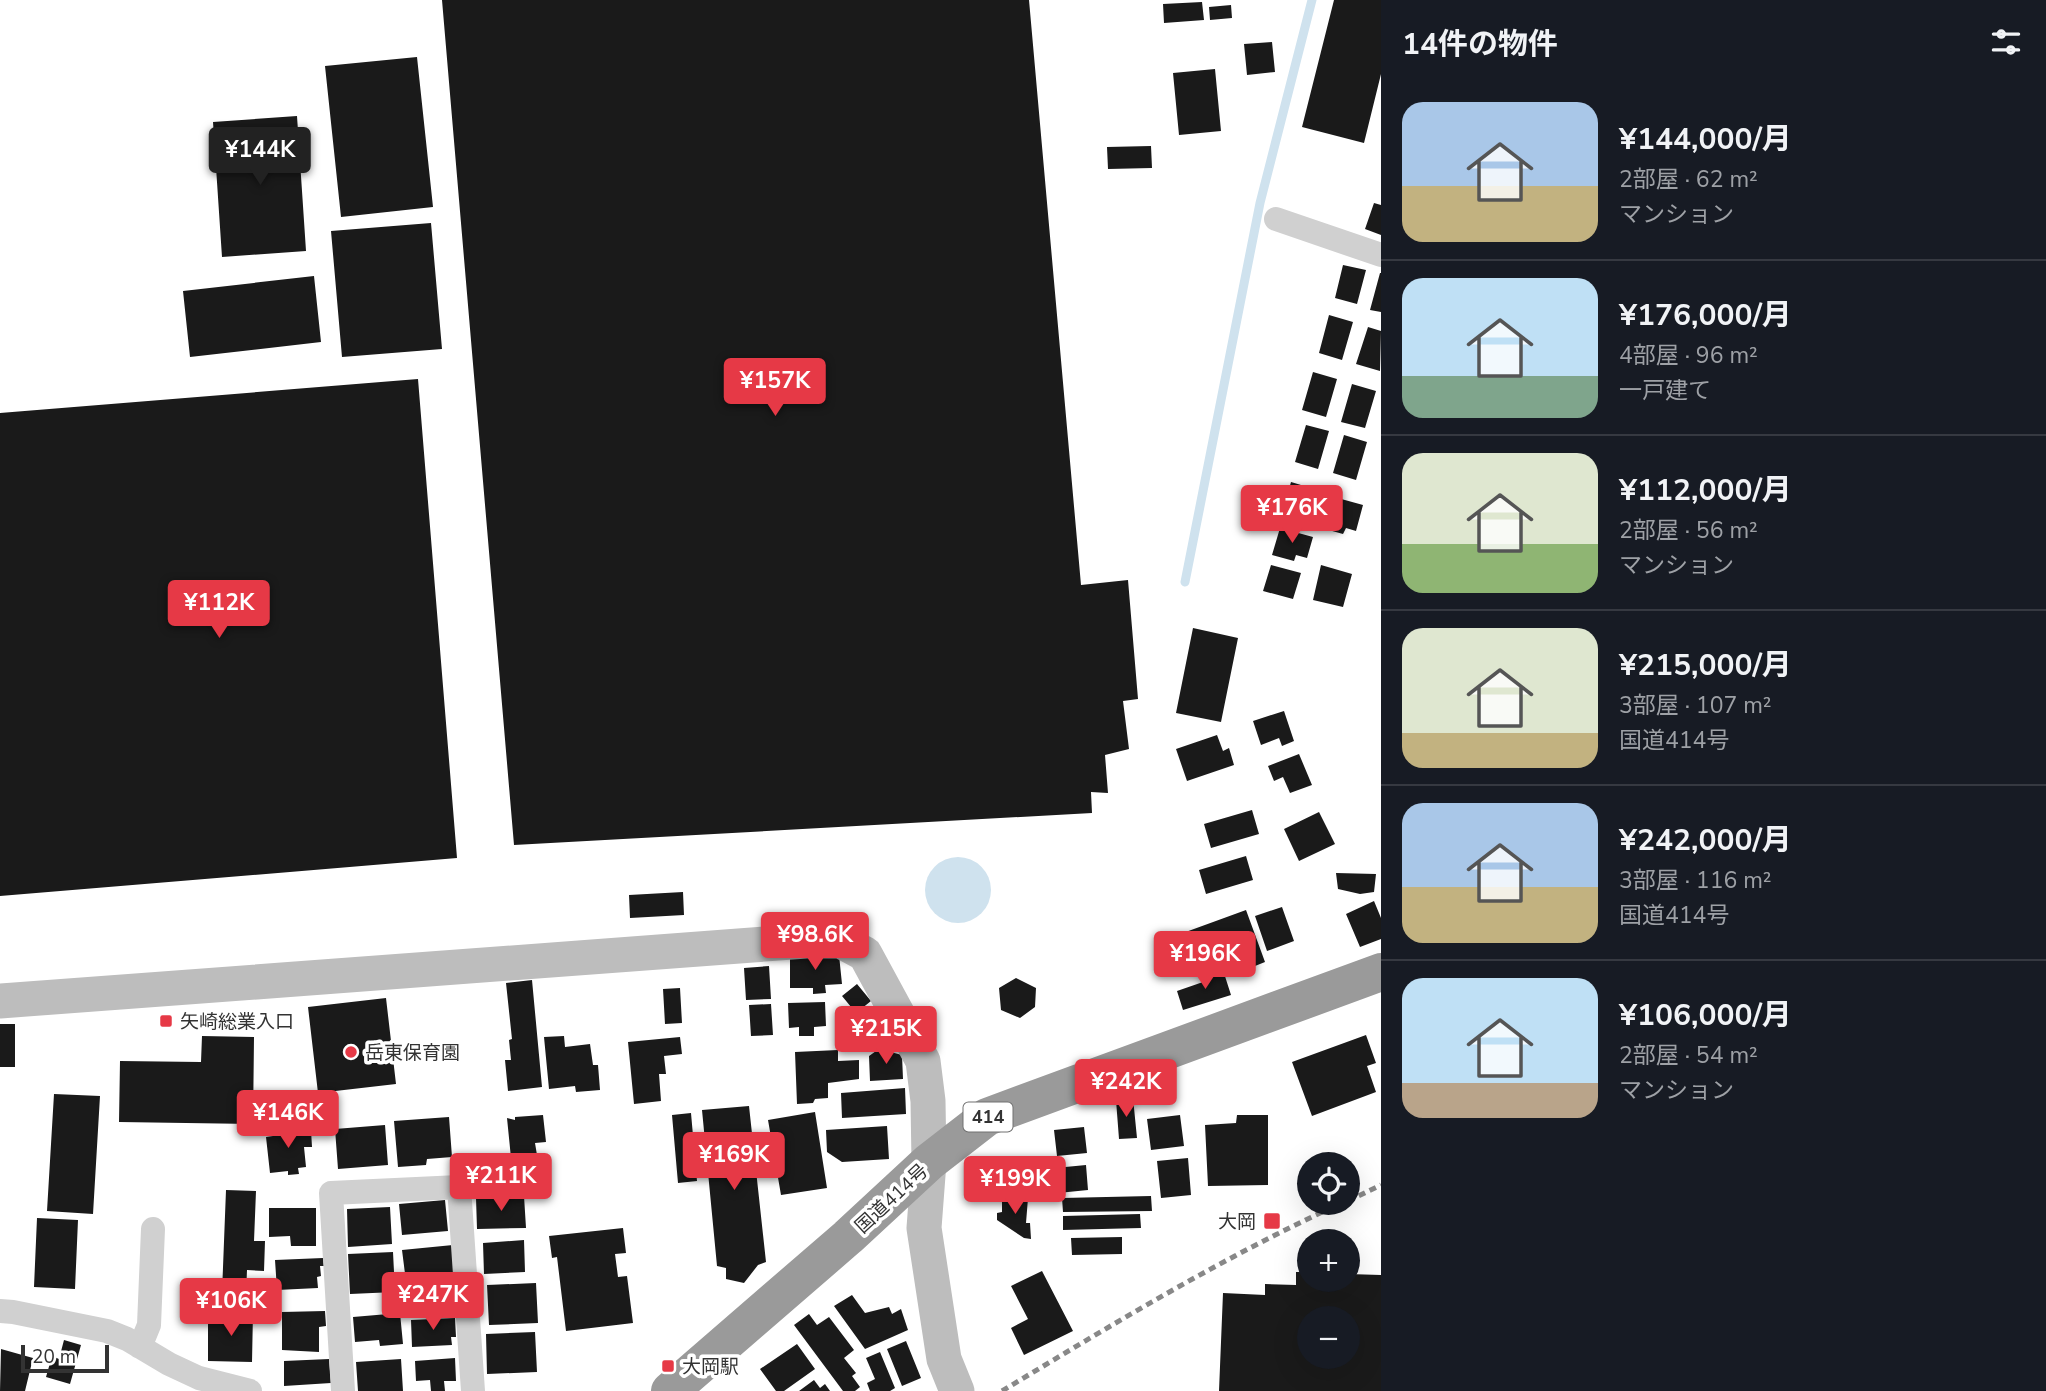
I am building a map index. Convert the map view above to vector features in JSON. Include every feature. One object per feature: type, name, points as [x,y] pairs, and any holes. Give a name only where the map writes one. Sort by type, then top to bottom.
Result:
[{"type":"highway","name":"国道414号","points":[[670,1391],[848,1237],[929,1162],[988,1117],[1381,972]]},
{"type":"street","points":[[1276,219],[1381,255]]},
{"type":"street","points":[[0,1001],[806,941],[841,942],[864,954],[923,1061],[928,1101],[929,1162],[924,1227],[944,1359],[957,1391]]},
{"type":"street","points":[[343,1391],[331,1193],[459,1187],[473,1391]]},
{"type":"street","points":[[141,1347],[149,1325],[153,1229]]},
{"type":"street","points":[[0,1311],[107,1331],[199,1378],[250,1391]]},
{"type":"water","points":[[952,857],[964,857],[976,862],[986,872],[991,890],[989,903],[976,918],[964,923],[952,923],[940,918],[930,908],[925,896],[925,884],[930,872],[940,862]]},
{"type":"building","points":[[442,0],[1029,0],[1081,585],[1128,580],[1138,699],[1123,701],[1129,749],[1105,755],[1108,793],[1091,792],[1092,813],[514,845]]},
{"type":"building","points":[[1334,0],[1381,0],[1381,74],[1364,143],[1302,127]]},
{"type":"building","points":[[1202,2],[1204,20],[1164,23],[1163,4]]},
{"type":"building","points":[[1231,5],[1232,18],[1210,20],[1209,7]]},
{"type":"building","points":[[1272,42],[1275,72],[1247,75],[1244,44]]},
{"type":"building","points":[[417,57],[433,207],[341,217],[325,66]]},
{"type":"building","points":[[1215,69],[1221,131],[1179,135],[1173,73]]},
{"type":"building","points":[[297,116],[306,251],[222,257],[213,122]]},
{"type":"building","points":[[1151,146],[1152,168],[1108,169],[1107,147]]},
{"type":"building","points":[[1374,203],[1381,205],[1381,235],[1365,229]]},
{"type":"building","points":[[431,223],[442,349],[342,357],[331,231]]},
{"type":"building","points":[[1343,265],[1366,270],[1357,304],[1335,298]]},
{"type":"building","points":[[1381,273],[1381,312],[1370,310]]},
{"type":"building","points":[[314,276],[321,342],[190,357],[183,291]]},
{"type":"building","points":[[1329,315],[1353,322],[1342,360],[1319,353]]},
{"type":"building","points":[[1368,327],[1381,331],[1380,371],[1356,364]]},
{"type":"building","points":[[1313,372],[1337,379],[1326,417],[1302,410]]},
{"type":"building","points":[[418,379],[457,858],[0,896],[0,413]]},
{"type":"building","points":[[1352,384],[1376,391],[1365,428],[1341,422]]},
{"type":"building","points":[[1306,425],[1329,431],[1318,469],[1295,462]]},
{"type":"building","points":[[1344,435],[1367,442],[1356,480],[1333,473]]},
{"type":"building","points":[[1291,482],[1321,491],[1314,514],[1306,512],[1303,520],[1282,514]]},
{"type":"building","points":[[1334,497],[1363,505],[1356,531],[1346,528],[1343,534],[1325,529]]},
{"type":"building","points":[[1280,528],[1313,537],[1307,558],[1296,555],[1294,561],[1272,555]]},
{"type":"building","points":[[1271,565],[1301,573],[1293,599],[1263,591]]},
{"type":"building","points":[[1321,565],[1352,574],[1343,607],[1313,600]]},
{"type":"building","points":[[1193,628],[1238,638],[1221,722],[1176,713]]},
{"type":"building","points":[[1284,711],[1294,741],[1282,746],[1279,738],[1261,745],[1253,721]]},
{"type":"building","points":[[1217,735],[1223,751],[1229,748],[1234,765],[1187,781],[1176,749]]},
{"type":"building","points":[[1299,754],[1312,785],[1290,793],[1283,777],[1274,781],[1268,766]]},
{"type":"building","points":[[1252,810],[1259,834],[1211,848],[1204,824]]},
{"type":"building","points":[[1319,812],[1335,844],[1299,861],[1284,829]]},
{"type":"building","points":[[1246,856],[1253,880],[1206,894],[1199,870]]},
{"type":"building","points":[[1336,873],[1376,874],[1374,892],[1360,894],[1338,889]]},
{"type":"building","points":[[683,892],[684,915],[630,918],[629,895]]},
{"type":"building","points":[[1374,901],[1381,918],[1381,939],[1360,947],[1346,914]]},
{"type":"building","points":[[1282,907],[1294,941],[1267,951],[1255,916]]},
{"type":"building","points":[[1246,910],[1265,962],[1245,970],[1236,955],[1227,959],[1224,951],[1190,963],[1187,956],[1180,959],[1172,937]]},
{"type":"building","points":[[839,955],[842,984],[825,985],[826,993],[813,994],[813,988],[790,988],[790,957]]},
{"type":"building","points":[[769,966],[771,999],[746,1000],[744,968]]},
{"type":"building","points":[[1223,970],[1231,995],[1183,1010],[1177,991],[1203,982],[1201,978]]},
{"type":"building","points":[[1016,978],[1036,988],[1035,1007],[1020,1018],[1001,1010],[999,988]]},
{"type":"building","points":[[532,980],[542,1087],[508,1091],[505,1060],[511,1060],[509,1040],[512,1039],[506,983]]},
{"type":"building","points":[[857,984],[871,1001],[856,1013],[842,996]]},
{"type":"building","points":[[680,988],[682,1023],[665,1024],[663,989]]},
{"type":"building","points":[[386,998],[396,1084],[318,1093],[308,1007]]},
{"type":"building","points":[[825,1002],[826,1026],[814,1027],[814,1036],[799,1036],[799,1027],[789,1028],[788,1003]]},
{"type":"building","points":[[771,1004],[773,1035],[751,1036],[749,1005]]},
{"type":"building","points":[[0,1024],[15,1024],[15,1067],[0,1067]]},
{"type":"building","points":[[1366,1035],[1376,1063],[1367,1066],[1376,1092],[1312,1116],[1292,1062]]},
{"type":"building","points":[[202,1036],[254,1037],[253,1124],[119,1122],[120,1061],[201,1062]]},
{"type":"building","points":[[564,1036],[565,1047],[590,1044],[593,1065],[598,1065],[600,1090],[576,1092],[575,1086],[549,1089],[544,1037]]},
{"type":"building","points":[[680,1037],[682,1054],[664,1056],[666,1074],[659,1074],[661,1101],[634,1104],[628,1042]]},
{"type":"building","points":[[879,1049],[902,1055],[903,1079],[870,1081],[869,1056]]},
{"type":"building","points":[[838,1050],[838,1061],[859,1060],[859,1079],[828,1083],[828,1098],[797,1104],[795,1052]]},
{"type":"building","points":[[905,1088],[906,1114],[842,1118],[841,1093]]},
{"type":"building","points":[[54,1094],[100,1096],[93,1214],[47,1211]]},
{"type":"building","points":[[1133,1098],[1137,1138],[1119,1139],[1116,1100]]},
{"type":"building","points":[[749,1106],[766,1262],[758,1265],[744,1283],[726,1279],[726,1268],[717,1266],[702,1110]]},
{"type":"building","points":[[815,1112],[827,1188],[781,1195],[768,1120]]},
{"type":"building","points":[[691,1113],[697,1181],[678,1183],[672,1115]]},
{"type":"building","points":[[543,1115],[546,1142],[535,1143],[537,1155],[511,1158],[507,1118],[515,1120],[515,1117]]},
{"type":"building","points":[[1180,1115],[1184,1146],[1151,1150],[1147,1119]]},
{"type":"building","points":[[1237,1115],[1268,1115],[1268,1185],[1208,1186],[1205,1125],[1236,1123]]},
{"type":"building","points":[[449,1117],[452,1157],[427,1159],[426,1165],[398,1167],[394,1121]]},
{"type":"building","points":[[385,1125],[388,1165],[338,1169],[335,1129]]},
{"type":"building","points":[[887,1126],[889,1159],[842,1162],[827,1152],[826,1130]]},
{"type":"building","points":[[1084,1127],[1087,1153],[1057,1156],[1054,1130]]},
{"type":"building","points":[[302,1128],[303,1131],[311,1130],[312,1147],[304,1147],[306,1167],[298,1168],[299,1174],[288,1175],[288,1171],[270,1173],[266,1137],[273,1136],[273,1131]]},
{"type":"building","points":[[1044,1156],[1045,1175],[1053,1174],[1054,1186],[1016,1189],[1014,1158]]},
{"type":"building","points":[[1188,1158],[1191,1195],[1161,1198],[1157,1161]]},
{"type":"building","points":[[1001,1159],[1003,1191],[973,1193],[972,1179],[979,1178],[979,1168]]},
{"type":"building","points":[[1086,1165],[1088,1190],[1058,1193],[1055,1168]]},
{"type":"building","points":[[226,1190],[256,1191],[254,1241],[265,1241],[264,1271],[247,1270],[246,1294],[222,1293]]},
{"type":"building","points":[[524,1196],[526,1228],[477,1229],[476,1198]]},
{"type":"building","points":[[1151,1196],[1152,1211],[1063,1212],[1062,1198]]},
{"type":"building","points":[[1002,1197],[1028,1198],[1026,1223],[1030,1223],[1031,1239],[1024,1238],[997,1220],[997,1213],[1002,1212]]},
{"type":"building","points":[[445,1200],[448,1231],[402,1235],[399,1204]]},
{"type":"building","points":[[390,1207],[392,1244],[348,1247],[347,1209]]},
{"type":"building","points":[[269,1208],[316,1208],[316,1246],[291,1246],[290,1236],[269,1237]]},
{"type":"building","points":[[1140,1214],[1141,1228],[1063,1230],[1063,1216]]},
{"type":"building","points":[[37,1218],[78,1220],[75,1289],[34,1287]]},
{"type":"building","points":[[623,1228],[626,1253],[615,1254],[618,1277],[627,1276],[633,1323],[566,1331],[557,1257],[552,1258],[549,1236]]},
{"type":"building","points":[[1122,1237],[1122,1254],[1072,1255],[1071,1238]]},
{"type":"building","points":[[524,1240],[525,1272],[484,1274],[483,1243]]},
{"type":"building","points":[[453,1245],[460,1307],[410,1313],[402,1250]]},
{"type":"building","points":[[393,1252],[395,1292],[350,1294],[348,1254]]},
{"type":"building","points":[[323,1258],[321,1276],[317,1277],[318,1288],[277,1290],[275,1260]]},
{"type":"building","points":[[1042,1271],[1073,1331],[1024,1355],[1011,1328],[1028,1319],[1011,1286]]},
{"type":"building","points":[[1297,1272],[1297,1292],[1360,1292],[1360,1274],[1381,1275],[1381,1391],[1219,1391],[1223,1293],[1265,1295],[1265,1284],[1296,1285]]},
{"type":"building","points":[[536,1283],[538,1323],[489,1325],[487,1285]]},
{"type":"building","points":[[852,1295],[865,1313],[889,1307],[892,1314],[901,1309],[908,1330],[865,1349],[834,1306]]},
{"type":"building","points":[[235,1311],[253,1312],[252,1362],[208,1361],[208,1317],[235,1318]]},
{"type":"building","points":[[325,1311],[326,1326],[319,1327],[319,1352],[282,1350],[282,1312]]},
{"type":"building","points":[[400,1313],[403,1344],[380,1346],[379,1340],[355,1342],[353,1317]]},
{"type":"building","points":[[809,1314],[817,1325],[829,1317],[854,1350],[844,1358],[856,1373],[852,1376],[860,1387],[855,1391],[843,1391],[794,1325]]},
{"type":"building","points":[[455,1318],[456,1337],[451,1337],[452,1345],[412,1347],[411,1320]]},
{"type":"building","points":[[535,1332],[537,1372],[487,1374],[486,1334]]},
{"type":"building","points":[[64,1340],[81,1345],[70,1384],[46,1377],[52,1356],[59,1359]]},
{"type":"building","points":[[906,1341],[921,1378],[902,1386],[887,1349]]},
{"type":"building","points":[[797,1344],[815,1369],[784,1391],[776,1391],[760,1369]]},
{"type":"building","points":[[1,1349],[33,1358],[25,1391],[0,1391]]},
{"type":"building","points":[[880,1352],[895,1388],[890,1391],[870,1391],[867,1383],[875,1379],[866,1358]]},
{"type":"building","points":[[455,1358],[456,1381],[444,1381],[445,1391],[431,1391],[430,1380],[416,1381],[415,1361]]},
{"type":"building","points":[[329,1359],[331,1383],[284,1386],[284,1361]]},
{"type":"building","points":[[401,1359],[403,1391],[358,1391],[356,1362]]},
{"type":"building","points":[[814,1380],[820,1388],[825,1384],[830,1391],[799,1391]]},
{"type":"waterway","points":[[1185,582],[1260,203],[1312,0]]},
{"type":"railway","points":[[1360,1195],[1381,1185]]},
{"type":"railway","points":[[1002,1391],[1213,1268],[1317,1215]]},
{"type":"place","name":"矢崎総業入口","points":[[166,1021]]},
{"type":"place","name":"岳東保育園","points":[[351,1052]]},
{"type":"place","name":"大岡","points":[[1272,1221]]},
{"type":"place","name":"大岡駅","points":[[668,1366]]}]
